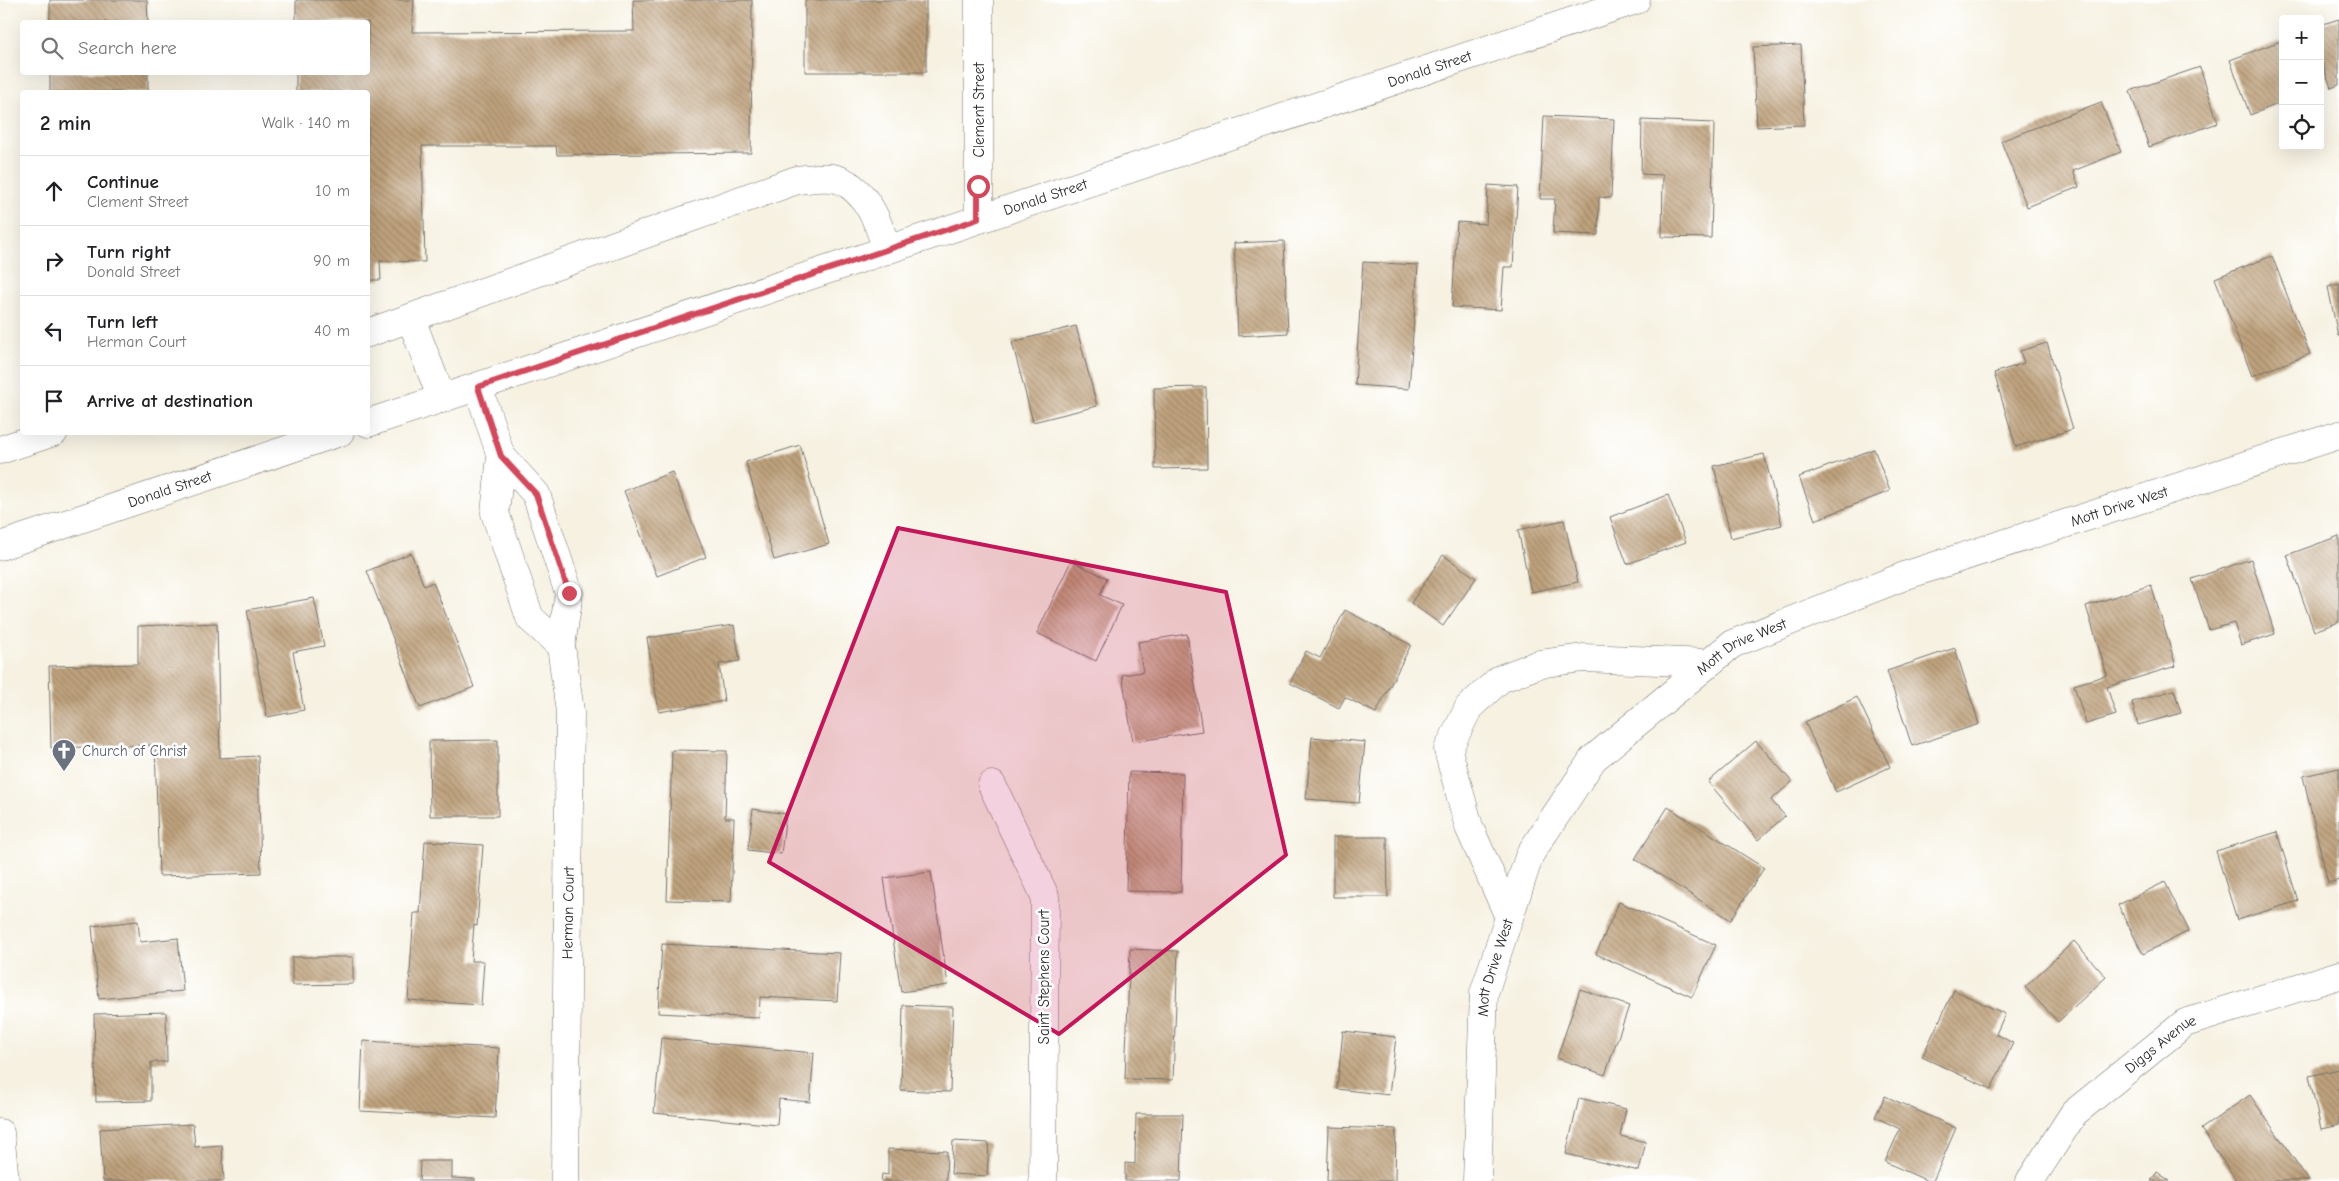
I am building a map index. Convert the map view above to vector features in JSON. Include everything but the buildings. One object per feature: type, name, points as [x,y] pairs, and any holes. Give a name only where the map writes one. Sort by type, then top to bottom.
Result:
[{"type":"street","name":"Clement Street","points":[[978,219],[979,0]]},
{"type":"street","name":"Donald Street","points":[[370,422],[1636,0]]},
{"type":"street","points":[[370,332],[797,180],[822,178],[840,180],[861,195],[876,217],[887,250]]},
{"type":"street","points":[[411,319],[442,398]]},
{"type":"street","name":"Herman Court","points":[[478,387],[501,456],[536,494],[569,593],[561,646],[570,712],[565,1181]]},
{"type":"street","points":[[0,450],[45,435]]},
{"type":"street","name":"Donald Street","points":[[0,546],[331,435]]},
{"type":"street","name":"Mott Drive West","points":[[1477,1181],[1484,993],[1530,854],[1594,759],[1732,644],[1907,575],[2339,435]]},
{"type":"street","name":"Herman Court","points":[[501,456],[495,513],[530,618],[561,646]]},
{"type":"street","points":[[1509,917],[1469,826],[1448,750],[1469,707],[1500,679],[1539,664],[1584,658],[1709,663]]},
{"type":"street","name":"Saint Stephens Court","points":[[992,785],[1045,896],[1043,1181]]},
{"type":"street","name":"Diggs Avenue","points":[[2030,1181],[2074,1113],[2185,1023],[2339,975]]},
{"type":"street","points":[[0,1133],[5,1181]]},
{"type":"highlighted area","points":[[898,528],[1226,592],[1286,855],[1059,1034],[769,862]]},
{"type":"place","name":"Church of Christ","points":[[64,772]]},
{"type":"route","points":[[569,593],[536,494],[501,456],[478,387],[978,219],[978,186]]}]
